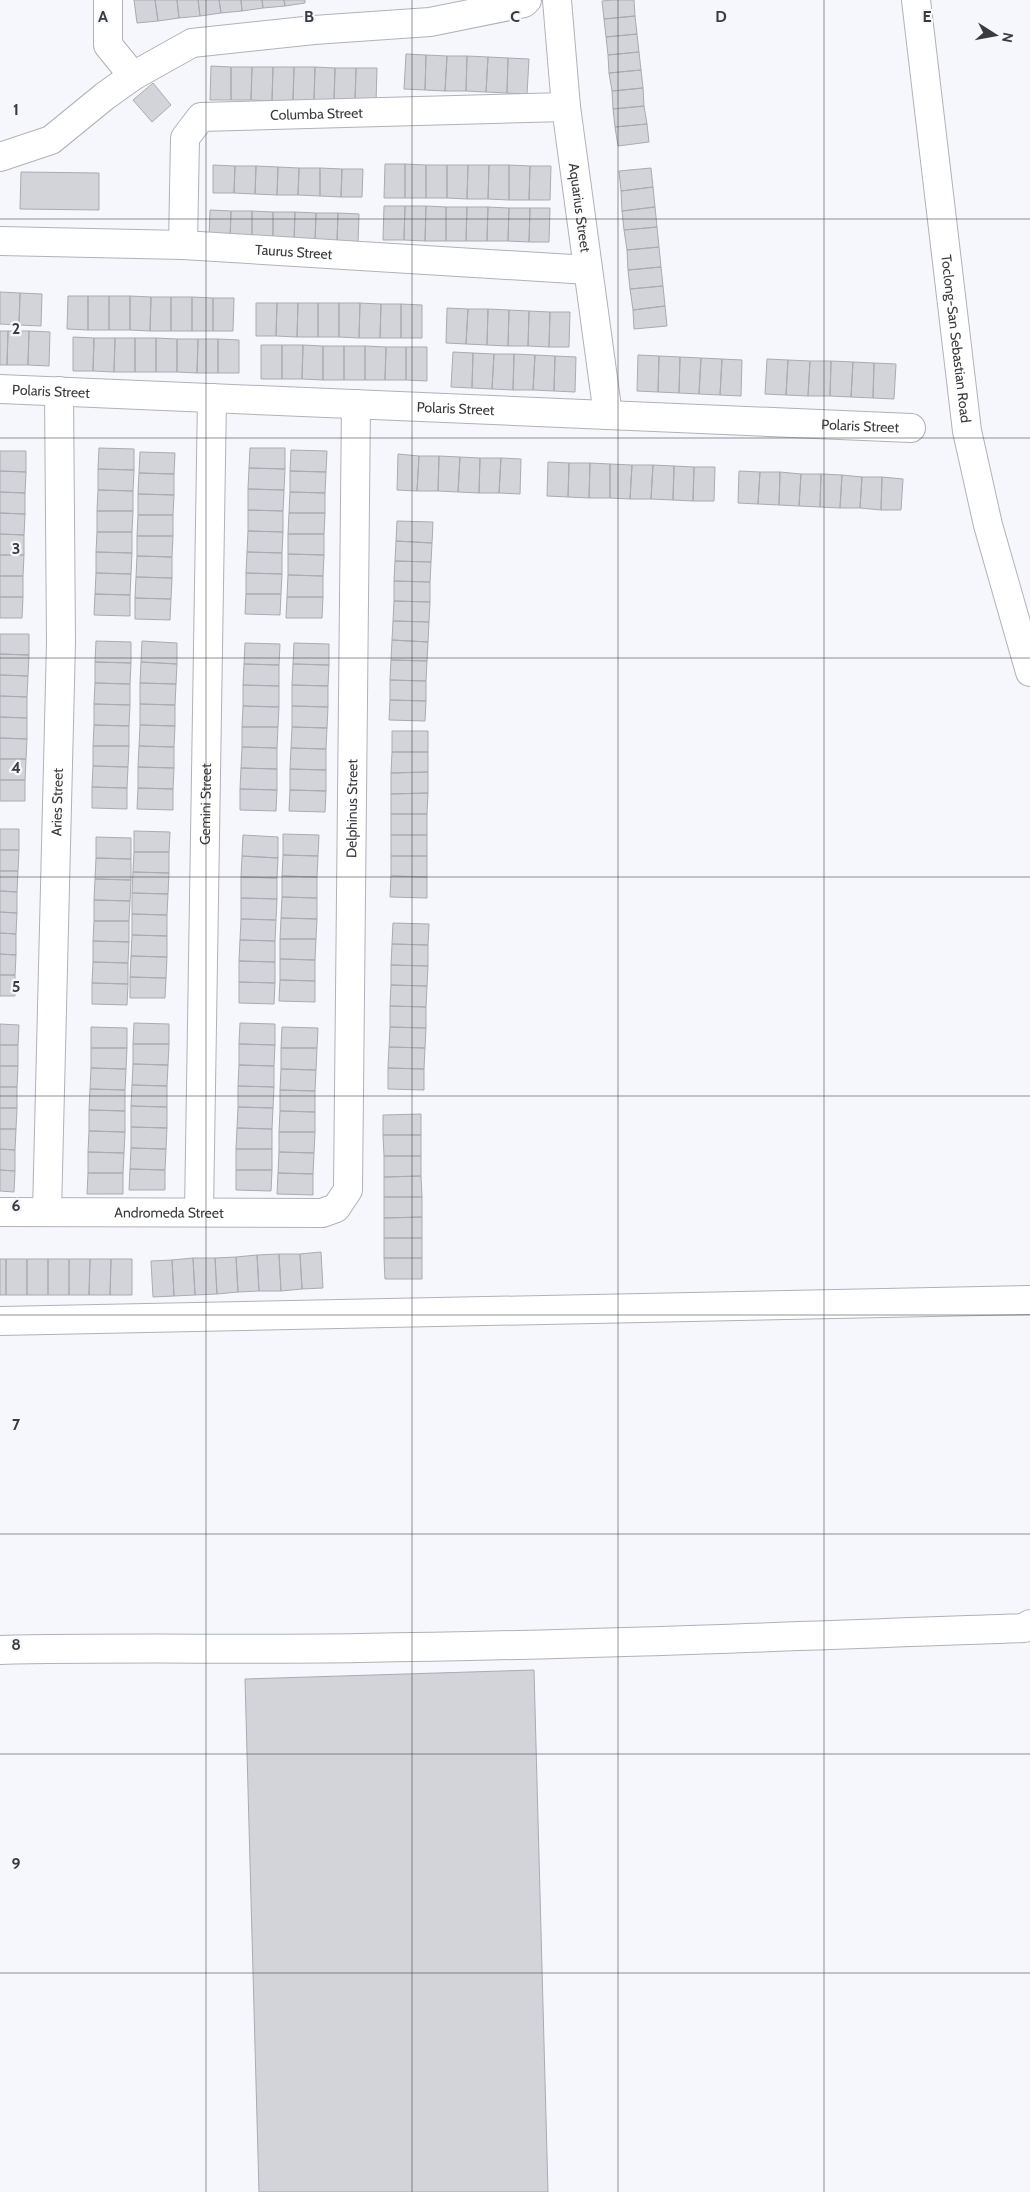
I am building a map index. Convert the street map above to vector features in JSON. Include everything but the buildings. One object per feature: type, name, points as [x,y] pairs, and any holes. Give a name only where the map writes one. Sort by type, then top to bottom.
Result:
[{"type":"street","points":[[108,0],[108,45],[133,76]]},
{"type":"street","points":[[0,156],[51,140],[133,76],[192,43],[314,30],[430,22],[524,3],[527,0]]},
{"type":"street","name":"Aquarius Street","points":[[557,0],[566,107],[608,415]]},
{"type":"street","name":"Toclong-San Sebastian Road","points":[[916,0],[967,431],[988,525],[1030,672]]},
{"type":"street","name":"Columba Street","points":[[183,245],[185,138],[201,117],[566,107]]},
{"type":"street","name":"Taurus Street","points":[[0,241],[183,245],[588,270]]},
{"type":"street","name":"Polaris Street","points":[[0,389],[911,428]]},
{"type":"street","name":"Aries Street","points":[[47,1212],[61,642],[59,391]]},
{"type":"street","name":"Gemini Street","points":[[199,1212],[212,398]]},
{"type":"street","name":"Delphinus Street","points":[[336,1208],[348,1190],[356,404]]},
{"type":"street","name":"Andromeda Street","points":[[0,1212],[322,1213],[336,1208]]},
{"type":"street","points":[[0,1321],[1030,1300]]},
{"type":"street","points":[[0,1650],[84,1648],[358,1648],[647,1641],[1024,1628],[1030,1624]]}]
